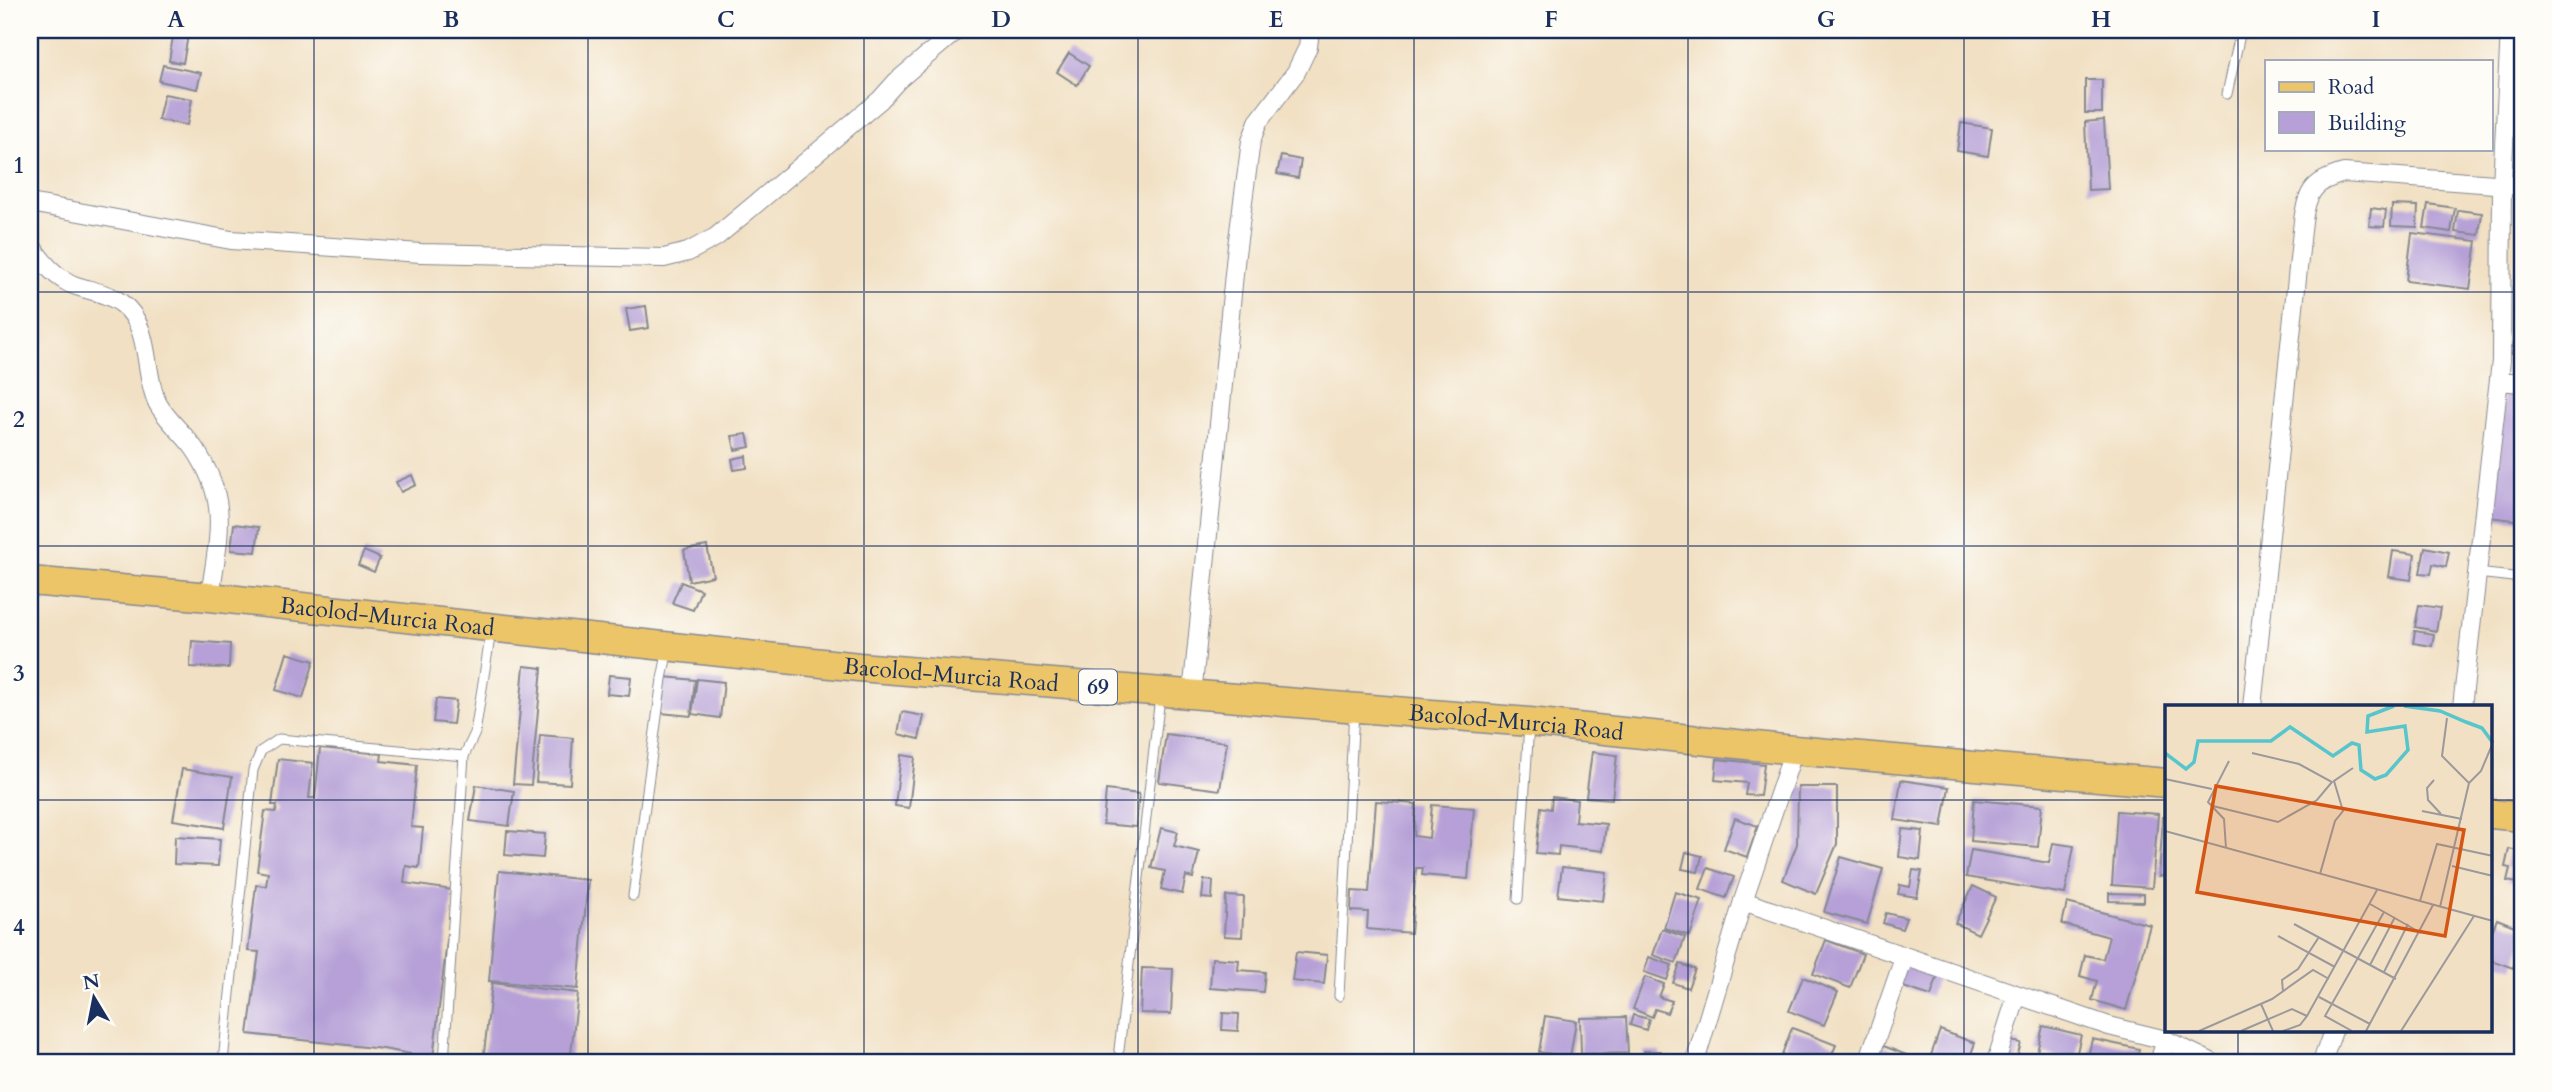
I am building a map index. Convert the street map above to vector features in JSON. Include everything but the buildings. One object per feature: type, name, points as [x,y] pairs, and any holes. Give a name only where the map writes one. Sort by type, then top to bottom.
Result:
[{"type":"main road","name":"Bacolod-Murcia Road","points":[[30,581],[210,597],[873,668],[1529,722],[1794,750],[2165,783]]},
{"type":"main road","points":[[2492,814],[2522,817]]},
{"type":"street","points":[[30,203],[231,240],[421,253],[664,258],[688,252],[716,237],[880,100],[897,81],[957,30]]},
{"type":"street","points":[[1192,695],[1236,254],[1251,141],[1258,122],[1296,72],[1308,47],[1310,30]]},
{"type":"street","points":[[2462,705],[2501,361],[2502,184],[2510,30]]},
{"type":"street","points":[[2252,705],[2305,205],[2314,187],[2324,178],[2344,173],[2522,186]]},
{"type":"street","points":[[30,243],[38,259],[70,283],[122,303],[135,318],[158,403],[201,459],[214,484],[220,516],[210,597]]},
{"type":"street","points":[[2499,381],[2522,383]]},
{"type":"street","points":[[1695,1062],[1743,901],[1794,750]]},
{"type":"street","points":[[1743,901],[1904,958],[2109,1026],[2165,1041],[2211,1062]]},
{"type":"street","points":[[1868,1062],[1904,958]]},
{"type":"street","points":[[1996,1062],[2017,995]]},
{"type":"street","points":[[2322,1062],[2333,1032]]},
{"type":"street","points":[[2159,1062],[2165,1041]]},
{"type":"lane","points":[[2227,94],[2241,30]]},
{"type":"lane","points":[[2477,573],[2522,578]]},
{"type":"lane","points":[[444,1062],[464,756],[475,733],[491,628]]},
{"type":"lane","points":[[633,896],[668,647]]},
{"type":"lane","points":[[1119,1050],[1161,692]]},
{"type":"lane","points":[[1339,996],[1354,708]]},
{"type":"lane","points":[[1518,899],[1529,722]]},
{"type":"lane","points":[[223,1062],[253,770],[261,751],[278,739],[464,756]]}]
